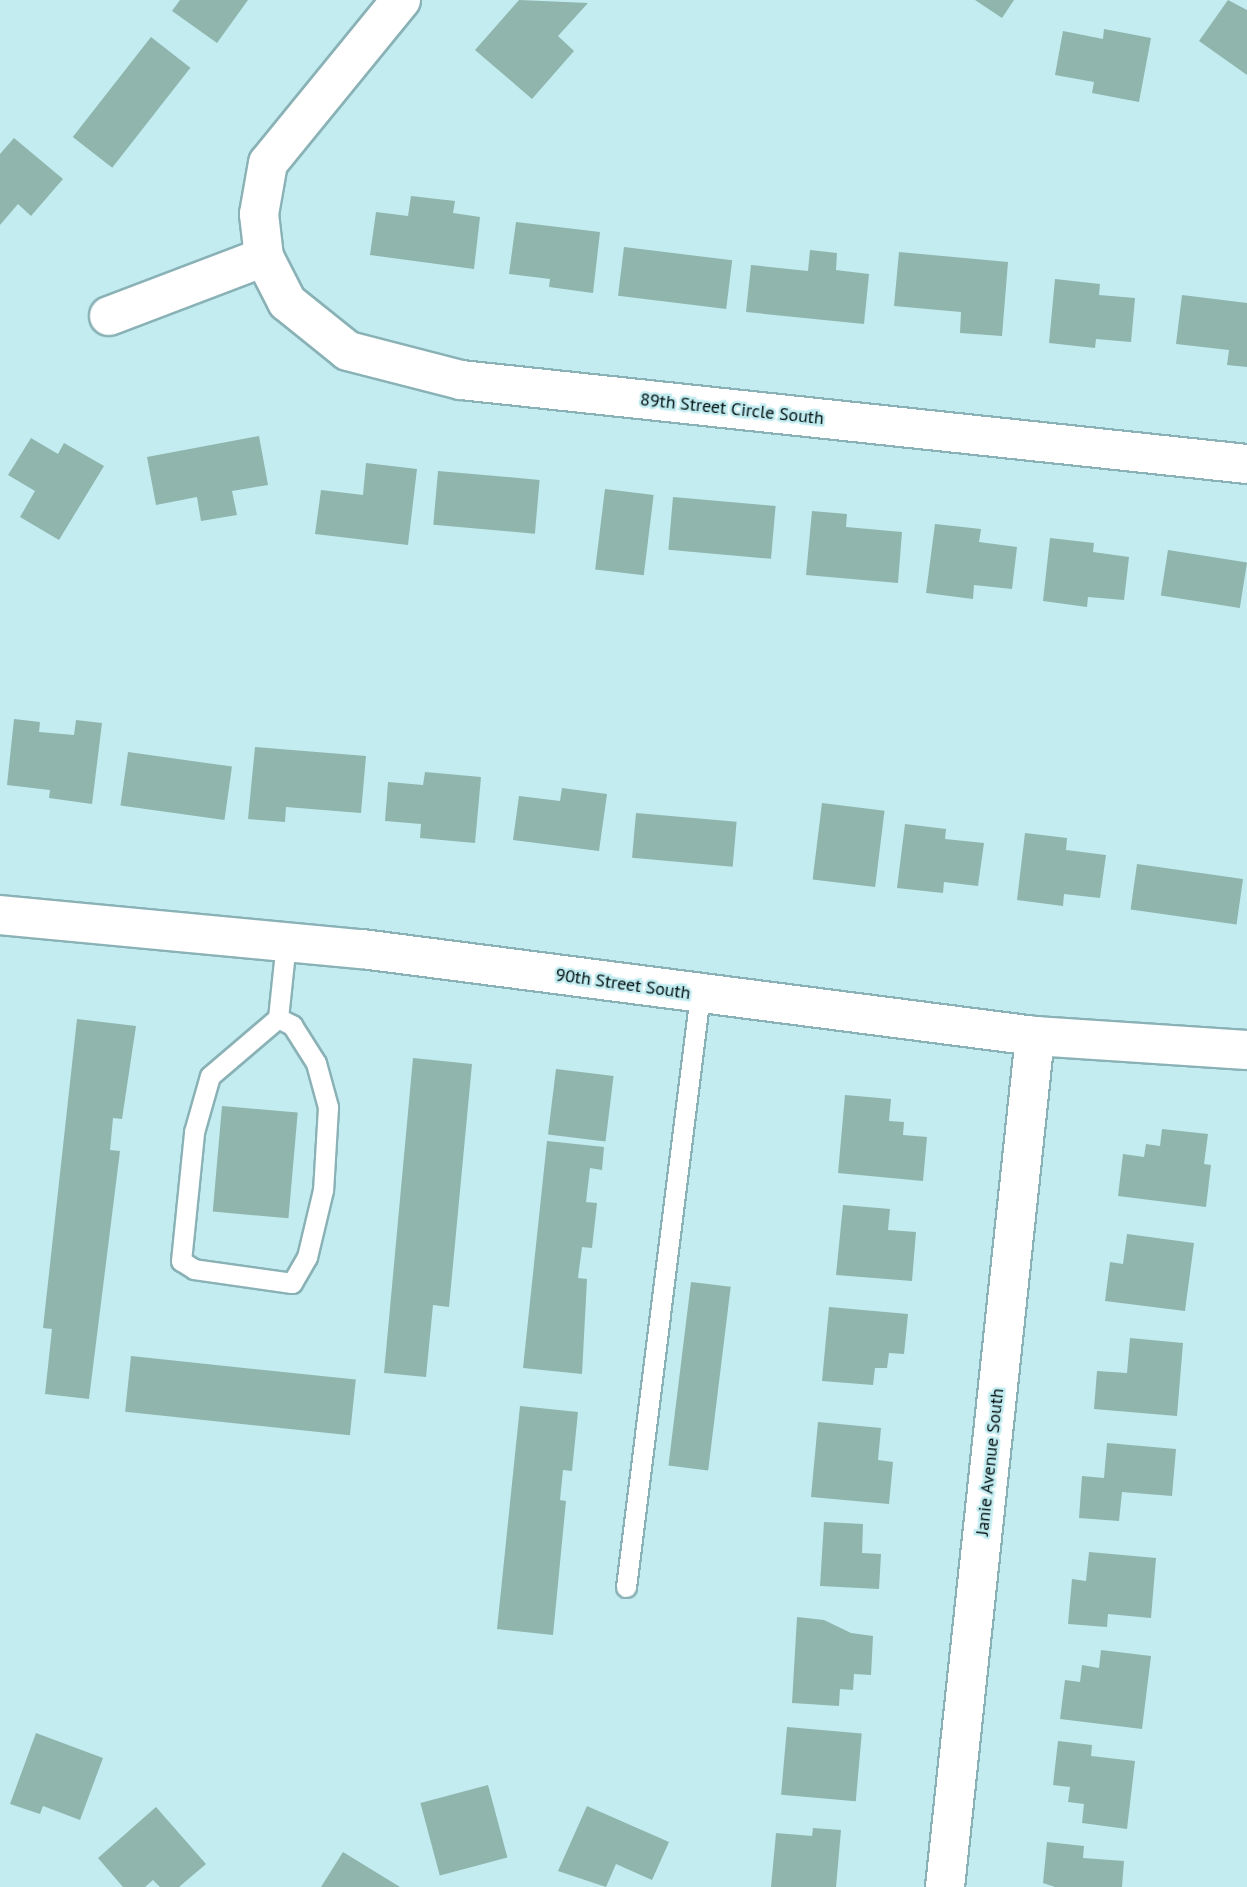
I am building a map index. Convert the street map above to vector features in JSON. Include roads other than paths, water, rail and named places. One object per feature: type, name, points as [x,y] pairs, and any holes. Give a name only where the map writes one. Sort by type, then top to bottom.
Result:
[{"type":"street","name":"89th Street Circle South","points":[[401,0],[268,163],[259,214],[264,257],[286,302],[348,351],[461,380],[1247,464]]},
{"type":"street","points":[[109,316],[264,257]]},
{"type":"street","name":"90th Street South","points":[[0,915],[286,942],[1035,1036],[1247,1050]]},
{"type":"street","name":"Janie Avenue South","points":[[945,1887],[1035,1036]]},
{"type":"lane","points":[[278,1018],[292,1025],[316,1063],[328,1107],[323,1190],[307,1256],[292,1283],[194,1269],[181,1261],[194,1132],[210,1076],[278,1018],[286,942]]},
{"type":"lane","points":[[626,1587],[700,995]]}]
